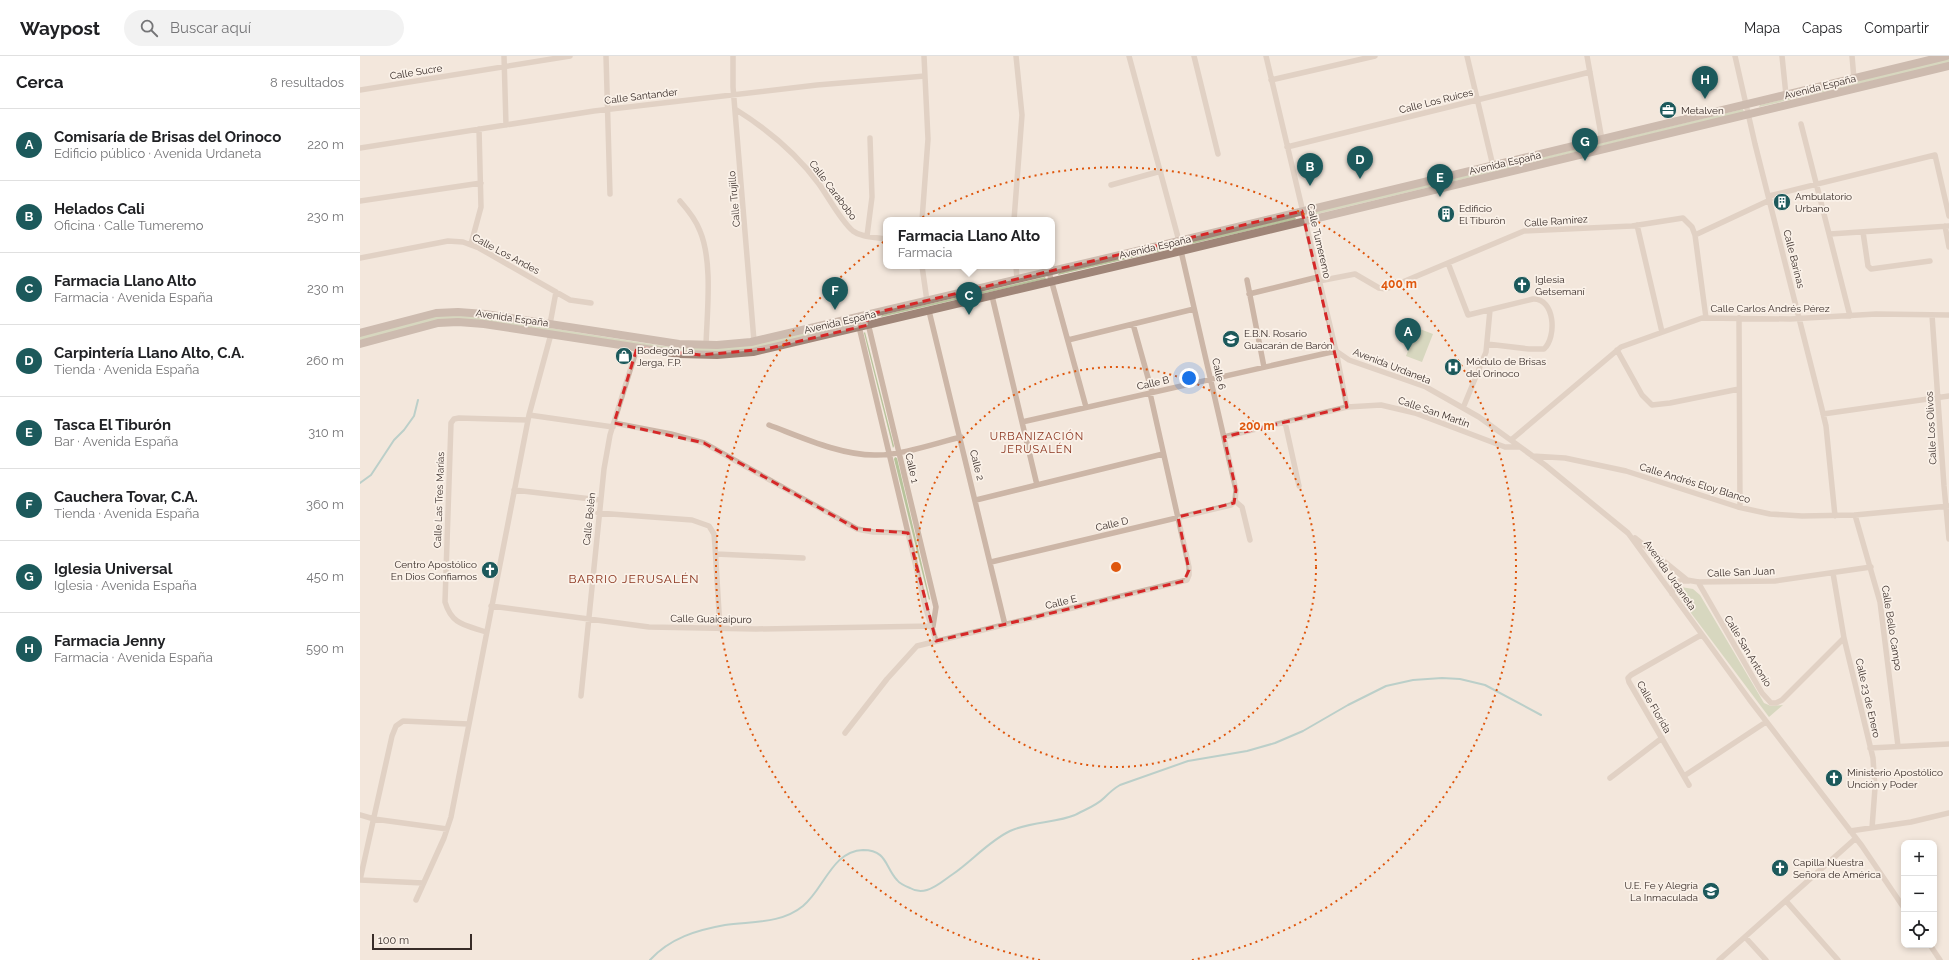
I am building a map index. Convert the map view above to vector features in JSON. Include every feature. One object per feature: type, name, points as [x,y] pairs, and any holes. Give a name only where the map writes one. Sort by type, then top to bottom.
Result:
[{"type":"main road","name":"Avenida España","points":[[360,333],[424,316],[446,312],[485,314],[663,343],[706,345],[754,341],[857,318],[1602,140],[1854,78],[1920,59],[1946,56]]},
{"type":"main road","name":"Avenida España","points":[[360,344],[426,325],[447,322],[484,324],[691,355],[741,353],[930,311],[1949,66]]},
{"type":"street","points":[[504,56],[506,125]]},
{"type":"street","name":"Calle Sucre","points":[[360,90],[570,56]]},
{"type":"street","points":[[606,56],[610,194]]},
{"type":"street","name":"Calle Trujillo","points":[[733,56],[735,109],[754,341]]},
{"type":"street","points":[[922,217],[928,139],[924,56]]},
{"type":"street","points":[[1014,217],[1022,115],[1016,56]]},
{"type":"street","points":[[1129,56],[1179,241]]},
{"type":"street","points":[[1194,56],[1218,154]]},
{"type":"street","name":"Calle Tumeremo","points":[[1266,56],[1336,351],[1347,407]]},
{"type":"street","points":[[1271,80],[1375,56]]},
{"type":"street","points":[[1467,56],[1493,166]]},
{"type":"street","points":[[1587,56],[1602,140]]},
{"type":"street","name":"Calle Barinas","points":[[1735,56],[1748,114],[1823,414],[1835,516]]},
{"type":"street","points":[[1782,56],[1786,95]]},
{"type":"street","points":[[1852,56],[1854,78]]},
{"type":"street","name":"Calle Los Ruices","points":[[1287,147],[1590,72]]},
{"type":"street","name":"Calle Santander","points":[[360,148],[608,109],[734,94],[925,76]]},
{"type":"street","name":"Calle Carabobo","points":[[735,109],[786,148],[810,172],[852,231],[867,236],[883,238]]},
{"type":"street","points":[[1802,124],[1850,316]]},
{"type":"street","points":[[471,244],[481,207],[479,129]]},
{"type":"street","points":[[867,236],[872,191],[870,138]]},
{"type":"street","points":[[1706,318],[1695,235],[1769,198],[1817,183],[1935,155],[1949,216]]},
{"type":"street","points":[[1111,185],[1160,171]]},
{"type":"street","points":[[360,201],[481,183]]},
{"type":"street","points":[[680,201],[691,214],[704,242],[708,278],[706,345]]},
{"type":"street","name":"Calle Ramírez","points":[[1250,294],[1319,279],[1355,274],[1379,288],[1386,289],[1524,231],[1637,225],[1683,218],[1692,227],[1695,235]]},
{"type":"street","points":[[1637,225],[1662,332]]},
{"type":"street","points":[[1830,234],[1947,226],[1949,247]]},
{"type":"street","points":[[1863,232],[1868,266],[1871,269],[1930,261]]},
{"type":"street","name":"Calle Los Andes","points":[[360,258],[448,241],[471,244],[570,300],[591,304]]},
{"type":"street","name":"Calle 6","points":[[1181,251],[1236,490],[1235,501]]},
{"type":"street","points":[[1448,263],[1468,315],[1533,299],[1538,299],[1548,310],[1551,330],[1547,346],[1542,349],[1488,344]]},
{"type":"street","points":[[922,269],[927,301]]},
{"type":"street","points":[[1016,269],[1017,280]]},
{"type":"street","points":[[1049,272],[1086,407]]},
{"type":"street","points":[[1247,280],[1264,366]]},
{"type":"street","points":[[550,324],[556,292]]},
{"type":"street","points":[[992,296],[1037,485]]},
{"type":"street","points":[[1068,340],[1194,309]]},
{"type":"street","points":[[1463,408],[1478,374],[1488,344],[1490,310]]},
{"type":"street","name":"Calle 2","points":[[930,311],[1005,625]]},
{"type":"street","name":"Calle Carlos Andrés Pérez","points":[[1511,440],[1617,350],[1628,344],[1706,318],[1800,319],[1876,314],[1949,315]]},
{"type":"street","name":"Calle 1","points":[[866,315],[936,607],[933,626]]},
{"type":"street","name":"Calle Los Olivos","points":[[1932,315],[1949,539]]},
{"type":"street","name":"Calle 1","points":[[857,318],[926,608],[933,626],[936,641]]},
{"type":"street","points":[[1739,318],[1740,507]]},
{"type":"street","points":[[1133,324],[1151,393],[1178,518]]},
{"type":"street","points":[[416,900],[447,829],[450,817],[529,418],[551,334]]},
{"type":"street","name":"Calle Belén","points":[[582,696],[598,513],[604,469],[613,425],[637,348]]},
{"type":"street","points":[[1617,350],[1642,396],[1652,404],[1670,403],[1739,389]]},
{"type":"street","name":"Calle B","points":[[1022,422],[1264,366],[1336,351]]},
{"type":"street","name":"Avenida Urdaneta","points":[[1336,351],[1349,360],[1419,384],[1463,408],[1511,440],[1628,533],[1766,722],[1856,838],[1901,904]]},
{"type":"street","points":[[1823,414],[1949,396]]},
{"type":"street","name":"Calle San Martín","points":[[1224,437],[1347,407],[1381,405],[1400,409],[1504,447],[1520,447]]},
{"type":"street","name":"Calle Las Tres Marías","points":[[486,632],[454,620],[449,614],[445,602],[451,423],[454,419],[458,418],[529,418]]},
{"type":"street","points":[[529,418],[613,425],[671,434],[704,443],[857,529],[872,532],[908,533]]},
{"type":"street","points":[[1285,422],[1299,486]]},
{"type":"street","points":[[769,425],[810,441],[848,451],[872,455],[899,452],[961,437]]},
{"type":"street","points":[[976,500],[1164,454]]},
{"type":"street","name":"Calle Andrés Eloy Blanco","points":[[1532,456],[1565,458],[1626,471],[1740,507],[1785,515],[1855,515],[1947,506]]},
{"type":"street","points":[[514,490],[600,500]]},
{"type":"street","points":[[1235,501],[1242,508],[1250,540]]},
{"type":"street","name":"Calle D","points":[[991,562],[1231,505],[1235,501]]},
{"type":"street","points":[[598,513],[692,520],[705,523],[712,529],[716,554],[720,629]]},
{"type":"street","name":"Calle Bello Campo","points":[[1855,515],[1871,567],[1883,619],[1898,746]]},
{"type":"street","name":"Calle E","points":[[845,733],[913,650],[922,645],[1182,582],[1188,578],[1189,567],[1178,518]]},
{"type":"street","points":[[1628,533],[1690,581]]},
{"type":"street","points":[[716,554],[803,558]]},
{"type":"street","name":"Calle San Juan","points":[[1690,581],[1776,581],[1871,567]]},
{"type":"street","name":"Calle 23 de Enero","points":[[1833,573],[1844,638],[1870,748],[1875,788],[1872,828]]},
{"type":"street","points":[[1672,595],[1674,584],[1679,581],[1690,581]]},
{"type":"street","name":"Calle San Antonio","points":[[1698,582],[1762,693],[1771,702],[1776,703],[1782,700],[1844,638]]},
{"type":"street","name":"Calle Guaicaipuro","points":[[491,606],[588,618],[633,626],[720,629],[933,626]]},
{"type":"street","name":"Calle Florida","points":[[1689,785],[1628,678],[1701,635]]},
{"type":"street","points":[[423,882],[360,877],[392,736],[398,723],[406,721],[468,724]]},
{"type":"street","points":[[1684,776],[1766,722]]},
{"type":"street","points":[[1610,778],[1662,738]]},
{"type":"street","points":[[1870,748],[1949,744]]},
{"type":"street","points":[[1850,831],[1949,813]]},
{"type":"street","points":[[360,815],[374,819],[447,829]]},
{"type":"street","points":[[1719,960],[1856,838]]},
{"type":"street","points":[[1786,901],[1838,960]]},
{"type":"street","points":[[1745,937],[1766,960]]},
{"type":"street","points":[[1932,948],[1940,960]]},
{"type":"highlighted area","points":[[1302,211],[1347,407],[1224,437],[1236,490],[1234,503],[1178,517],[1189,570],[1184,581],[936,641],[908,533],[857,529],[704,443],[614,423],[637,348],[701,355],[766,349],[868,325],[866,315]]},
{"type":"green space","points":[[1949,58],[1949,63],[1759,107],[1760,105]]},
{"type":"green space","points":[[1743,109],[1744,112],[1313,215],[1313,212]]},
{"type":"green space","points":[[1294,217],[1296,218],[1295,220],[1058,275],[1059,273]]},
{"type":"green space","points":[[1045,277],[1046,279],[881,317],[882,315]]},
{"type":"green space","points":[[469,315],[663,346],[692,348],[854,322],[855,324],[766,346],[741,350],[691,352],[468,319],[360,340],[360,336],[437,316]]},
{"type":"green space","points":[[1417,328],[1433,334],[1422,362],[1406,356]]},
{"type":"green space","points":[[865,332],[894,446],[893,448],[864,333]]},
{"type":"green space","points":[[895,457],[897,458],[929,600],[894,459]]},
{"type":"green space","points":[[1681,587],[1693,589],[1700,595],[1764,703],[1771,706],[1783,705],[1769,717],[1679,597],[1678,590]]},
{"type":"waterway","points":[[360,483],[371,475],[394,440],[404,430],[414,416],[418,400]]},
{"type":"waterway","points":[[650,960],[666,946],[694,932],[725,925],[766,921],[794,912],[810,899],[836,864],[852,852],[863,850],[877,853],[881,856],[893,875],[901,884],[918,891],[931,889],[960,869],[995,840],[1010,831],[1027,825],[1068,818],[1090,808],[1120,785],[1188,761],[1247,751],[1275,743],[1303,731],[1348,705],[1386,686],[1413,680],[1442,678],[1460,679],[1485,685],[1541,715]]},
{"type":"place","name":"Farmacia Jenny","points":[[1705,99]]},
{"type":"place","name":"Metalven","points":[[1668,110]]},
{"type":"place","name":"Iglesia Universal","points":[[1585,161]]},
{"type":"place","name":"Carpintería Llano Alto, C.A.","points":[[1360,179]]},
{"type":"place","name":"Helados Cali","points":[[1310,186]]},
{"type":"place","name":"Tasca El Tiburón","points":[[1440,197]]},
{"type":"place","name":"Ambulatorio Urbano","points":[[1782,202]]},
{"type":"place","name":"Edificio El Tiburón","points":[[1446,214]]},
{"type":"place","name":"Iglesia Getsemaní","points":[[1522,285]]},
{"type":"place","name":"Cauchera Tovar, C.A.","points":[[835,310]]},
{"type":"place","name":"Farmacia Llano Alto","points":[[969,315]]},
{"type":"place","name":"E.B.N. Rosario Guacarán de Barón","points":[[1231,339]]},
{"type":"place","name":"Comisaría de Brisas del Orinoco","points":[[1408,351]]},
{"type":"place","name":"Bodegón La Jerga, F.P.","points":[[624,356]]},
{"type":"place","name":"Módulo de Brisas del Orinoco","points":[[1453,367]]},
{"type":"place","name":"Centro Apostólico En Dios Confiamos","points":[[490,570]]},
{"type":"place","name":"Ministerio Apostólico Unción y Poder","points":[[1834,778]]},
{"type":"place","name":"Capilla Nuestra Señora de América","points":[[1780,868]]},
{"type":"place","name":"U.E. Fe y Alegría La Inmaculada","points":[[1711,891]]},
{"type":"district","name":"URBANIZACIÓN JERUSALÉN","points":[[1037,442]]},
{"type":"district","name":"BARRIO JERUSALÉN","points":[[634,579]]}]
